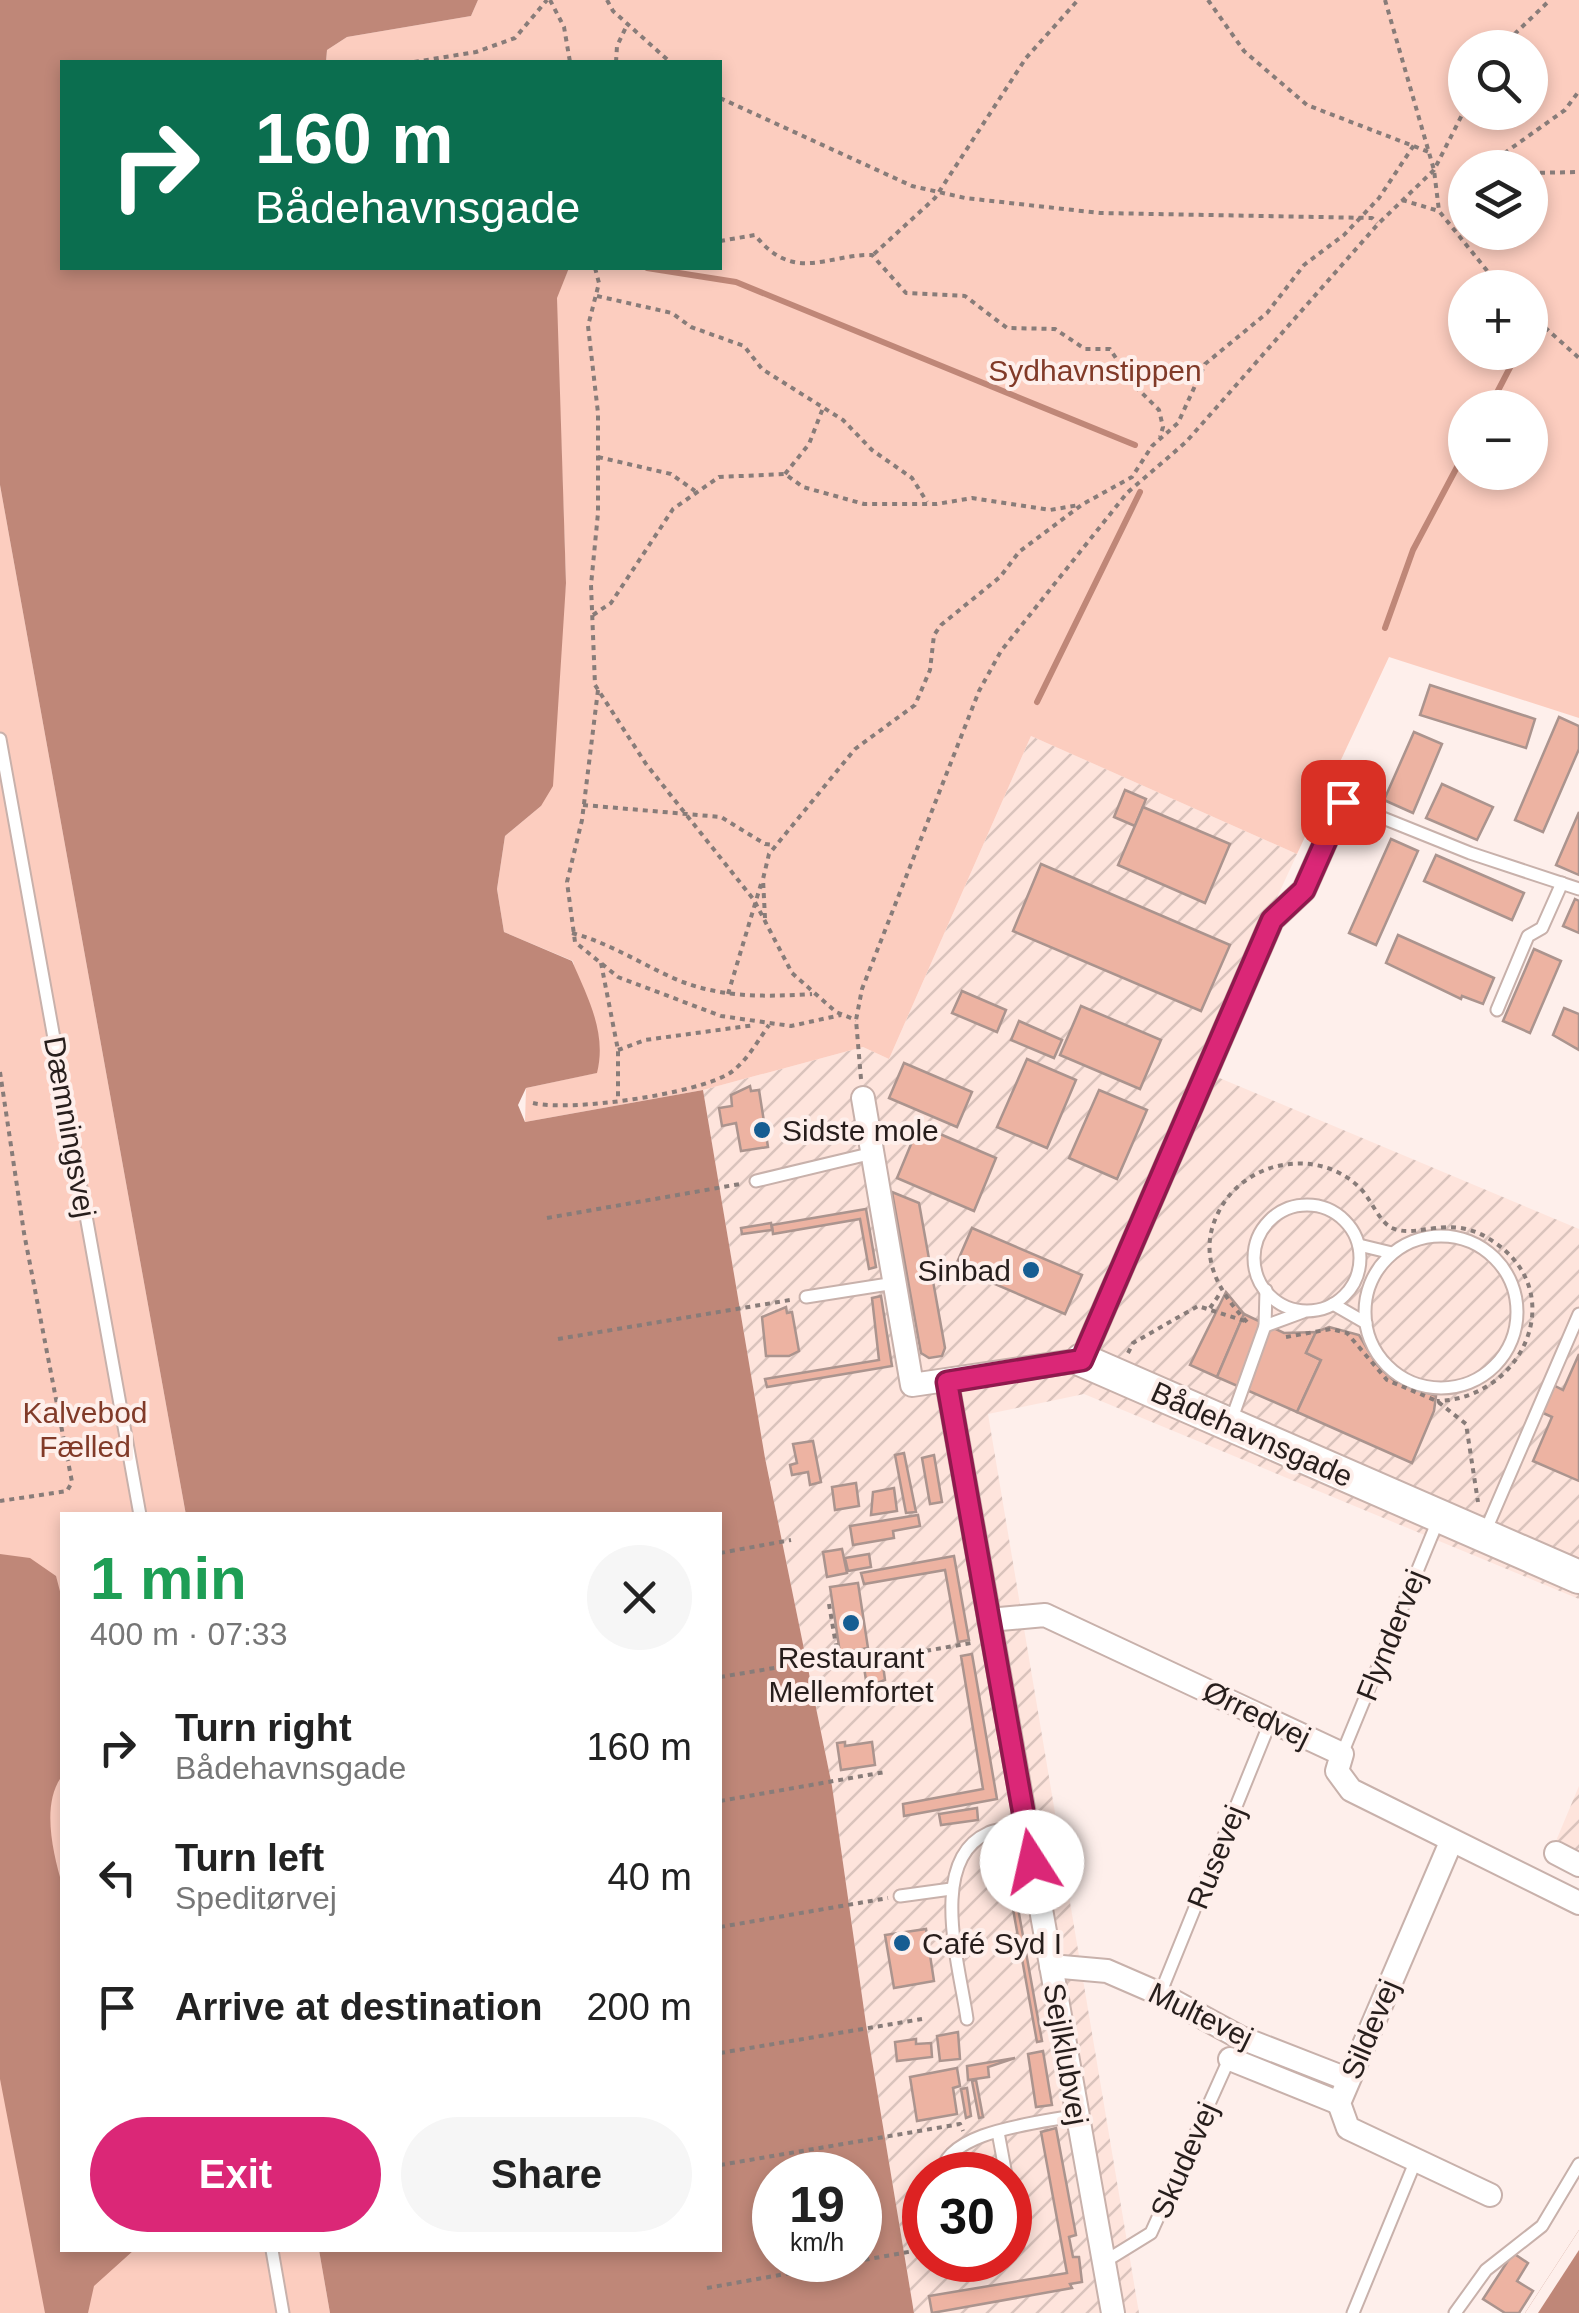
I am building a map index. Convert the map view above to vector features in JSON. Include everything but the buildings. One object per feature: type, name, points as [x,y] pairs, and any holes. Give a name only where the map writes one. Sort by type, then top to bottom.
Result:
[{"type":"street","points":[[864,1098],[912,1385],[1082,1360],[1272,920],[1304,890],[1343,802]]},
{"type":"street","name":"Bådehavnsgade","points":[[1082,1360],[1483,1536],[1577,1571]]},
{"type":"street","name":"Sejlklubvej","points":[[947,1382],[1112,2313]]},
{"type":"street","name":"Ørredvej","points":[[991,1630],[1045,1615],[1342,1754],[1336,1771],[1351,1790],[1579,1902]]},
{"type":"street","name":"Sildevej","points":[[1451,1842],[1340,2103],[1348,2128],[1490,2195]]},
{"type":"street","points":[[1556,1853],[1579,1864]]},
{"type":"street","name":"Multevej","points":[[1051,1966],[1106,1972],[1160,1994],[1234,2048],[1348,2079]]},
{"type":"street","points":[[1234,2048],[1340,2103]]},
{"type":"lane","name":"Dæmningsvej","points":[[0,739],[139,1512]]},
{"type":"lane","points":[[1343,802],[1579,888]]},
{"type":"lane","points":[[1497,1010],[1528,936],[1542,928],[1562,883]]},
{"type":"lane","points":[[756,1181],[873,1153]]},
{"type":"lane","points":[[1230,1425],[1271,1330],[1266,1290],[1255,1267],[1255,1249],[1261,1232],[1287,1209],[1323,1207],[1339,1215],[1358,1245],[1356,1279],[1333,1304],[1305,1311],[1271,1330]]},
{"type":"lane","points":[[1438,1236],[1463,1239],[1486,1250],[1504,1268],[1514,1290],[1518,1314],[1513,1339],[1500,1360],[1481,1377],[1458,1386],[1433,1388],[1409,1381],[1388,1367],[1374,1347],[1366,1323],[1370,1285],[1392,1253],[1414,1241],[1438,1236]]},
{"type":"lane","points":[[1358,1245],[1392,1253]]},
{"type":"lane","points":[[806,1297],[895,1283]]},
{"type":"lane","points":[[1266,1290],[1288,1307],[1305,1311]]},
{"type":"lane","points":[[1333,1304],[1366,1323]]},
{"type":"lane","points":[[1483,1536],[1579,1314]]},
{"type":"lane","name":"Flyndervej","points":[[1342,1754],[1440,1516]]},
{"type":"lane","name":"Rusevej","points":[[1160,1994],[1271,1720]]},
{"type":"lane","points":[[967,2019],[953,1874],[973,1844],[988,1832],[1026,1827]]},
{"type":"lane","points":[[900,1896],[952,1889]]},
{"type":"lane","name":"Skudevej","points":[[1104,2262],[1151,2233],[1234,2048]]},
{"type":"lane","points":[[954,2152],[998,2132],[1077,2115]]},
{"type":"lane","points":[[998,2132],[1002,2152]]},
{"type":"lane","points":[[1353,2313],[1417,2158]]},
{"type":"lane","points":[[1455,2313],[1486,2270],[1542,2226],[1579,2164]]},
{"type":"lane","points":[[272,2252],[283,2313]]},
{"type":"path","points":[[426,60],[476,52],[515,38],[549,0],[564,27],[570,60]]},
{"type":"path","points":[[607,0],[627,24],[668,60]]},
{"type":"path","points":[[722,241],[755,235],[772,253],[819,264],[872,255],[884,249],[897,228],[918,216],[940,190],[1026,58],[1078,0]]},
{"type":"path","points":[[1208,0],[1244,51],[1307,105],[1428,152]]},
{"type":"path","points":[[1385,0],[1434,170],[1440,211],[1448,221]]},
{"type":"path","points":[[1519,30],[1550,0]]},
{"type":"path","points":[[616,60],[617,46],[627,24]]},
{"type":"path","points":[[1514,150],[1565,110],[1579,91]]},
{"type":"path","points":[[722,99],[912,186],[965,198],[1100,214],[1358,218],[1378,224]]},
{"type":"path","points":[[864,1098],[856,1020],[862,989],[957,747],[1001,651],[1127,493],[1186,442],[1378,224],[1434,170],[1455,130]]},
{"type":"path","points":[[728,994],[774,845],[854,748],[915,705],[930,670],[934,635],[940,625],[1000,577],[1019,552],[1083,504],[1132,476],[1160,437],[1178,423],[1205,364],[1267,313],[1304,265],[1344,235],[1379,198],[1414,145]]},
{"type":"path","points":[[1548,173],[1579,172]]},
{"type":"path","points":[[1402,200],[1440,211]]},
{"type":"path","points":[[1471,250],[1487,270]]},
{"type":"path","points":[[872,255],[906,293],[964,296],[1007,328],[1055,329],[1085,350],[1115,351],[1133,384],[1159,410],[1160,437]]},
{"type":"path","points":[[594,270],[597,296],[588,326],[598,412],[592,662],[598,690],[567,882],[572,934],[575,942],[601,962],[651,993],[758,1024],[822,1022],[841,1015]]},
{"type":"path","points":[[597,296],[672,312],[691,327],[738,342],[762,369],[824,408],[912,478],[927,502]]},
{"type":"path","points":[[1548,330],[1579,358]]},
{"type":"path","points":[[785,474],[809,444],[824,408]]},
{"type":"path","points":[[598,457],[671,474],[695,491]]},
{"type":"path","points":[[593,615],[611,602],[655,532],[695,491],[719,477],[785,474],[803,487],[853,503],[997,499],[1050,510],[1083,504]]},
{"type":"path","points":[[598,690],[687,817],[754,900],[792,973],[812,994],[841,1015],[856,1020]]},
{"type":"path","points":[[582,805],[728,820],[765,844],[774,845]]},
{"type":"path","points":[[763,880],[765,918]]},
{"type":"path","points":[[572,934],[610,944],[678,980],[728,994],[812,994]]},
{"type":"path","points":[[601,962],[618,1050],[618,1102]]},
{"type":"path","points":[[618,1050],[645,1040],[758,1024]]},
{"type":"path","points":[[533,1103],[553,1108],[618,1102],[720,1078],[746,1058],[769,1025]]},
{"type":"path","points":[[0,1072],[24,1233],[72,1482],[66,1491],[0,1501]]},
{"type":"path","points":[[547,1218],[722,1187]]},
{"type":"path","points":[[1118,1376],[1134,1343],[1198,1306],[1249,1323],[1221,1292],[1210,1309]]},
{"type":"path","points":[[558,1339],[806,1297]]},
{"type":"path","points":[[1271,1330],[1287,1337],[1331,1329],[1348,1332],[1387,1380],[1437,1401],[1466,1424],[1483,1536]]},
{"type":"path","points":[[722,1553],[792,1540]]},
{"type":"path","points":[[829,1604],[838,1657]]},
{"type":"path","points":[[722,1677],[871,1652],[885,1658],[991,1630]]},
{"type":"path","points":[[722,1801],[884,1772]]},
{"type":"path","points":[[722,1928],[900,1896]]},
{"type":"path","points":[[722,2053],[922,2019]]},
{"type":"path","points":[[722,2165],[960,2124],[970,2142]]},
{"type":"path","points":[[706,2288],[902,2253]]},
{"type":"shaded area","points":[[0,0],[478,0],[471,16],[347,37],[327,50],[326,60],[60,60],[60,270],[568,270],[557,298],[566,583],[553,786],[541,806],[505,836],[497,889],[504,932],[572,961],[594,1016],[600,1044],[597,1073],[526,1088],[518,1105],[525,1122],[703,1090],[765,1458],[832,1786],[902,2241],[902,2282],[909,2282],[914,2313],[330,2313],[319,2252],[722,2252],[722,1512],[185,1512],[0,485]]},
{"type":"shaded area","points":[[1031,736],[1297,854],[1198,1069],[1579,1229],[1579,1599],[1084,1394],[988,1414],[1139,2313],[914,2313],[909,2282],[1032,2282],[1032,2152],[902,2152],[902,2241],[832,1786],[765,1458],[703,1090],[863,1047],[889,1059]]},
{"type":"shaded area","points":[[0,1554],[30,1558],[56,1576],[60,1591],[60,1780],[50,1814],[60,1875],[60,2252],[132,2252],[94,2286],[88,2313],[45,2313],[0,2079]]},
{"type":"shaded area","points":[[1579,1786],[1579,1874],[1548,1860]]},
{"type":"shaded area","points":[[1579,2230],[1579,2313],[1525,2313]]},
{"type":"green space","name":"Sydhavnstippen","points":[[478,0],[1579,0],[1579,718],[1389,657],[1297,854],[1031,736],[889,1059],[863,1047],[703,1090],[525,1122],[526,1088],[596,1073],[573,961],[504,932],[497,889],[505,836],[541,806],[566,583],[556,298],[568,270],[722,270],[722,60],[326,60],[327,50],[347,37],[471,16]]},
{"type":"green space","name":"Kalvebod Fælled","points":[[0,485],[185,1512],[60,1512],[60,2252],[319,2252],[330,2313],[0,2313]]},
{"type":"pier","points":[[1579,2230],[1579,2250],[1538,2313],[1525,2313]]},
{"type":"waterway","points":[[660,270],[736,282],[1135,445]]},
{"type":"waterway","points":[[1498,390],[1509,370]]},
{"type":"waterway","points":[[1385,628],[1413,550],[1448,484]]},
{"type":"waterway","points":[[1037,702],[1140,492]]},
{"type":"place","name":"Sidste mole","points":[[762,1130]]},
{"type":"place","name":"Sinbad","points":[[1031,1270]]},
{"type":"place","name":"Restaurant Mellemfortet","points":[[851,1623]]},
{"type":"place","name":"Café Syd I","points":[[902,1943]]},
{"type":"route","points":[[1032,1862],[947,1382],[1082,1360],[1272,920],[1304,890],[1343,802]]}]
